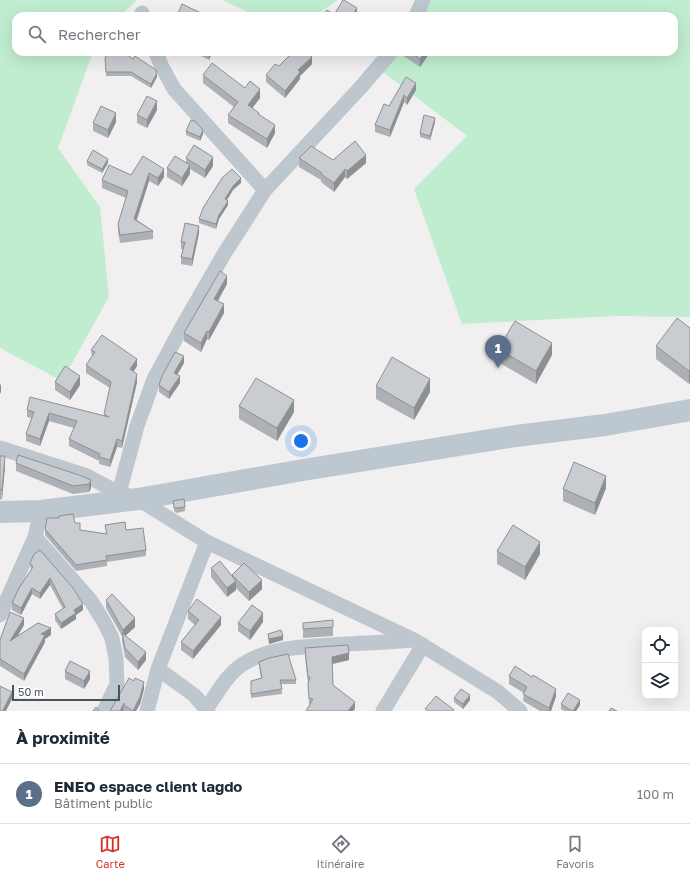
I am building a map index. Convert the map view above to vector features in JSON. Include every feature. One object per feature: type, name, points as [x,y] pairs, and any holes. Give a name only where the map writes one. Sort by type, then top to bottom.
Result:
[{"type":"street","points":[[418,12],[423,0]]},
{"type":"street","points":[[158,56],[174,89],[265,190]]},
{"type":"street","points":[[129,496],[137,426],[154,379],[224,254],[265,190],[387,56]]},
{"type":"street","points":[[0,512],[41,511],[508,437],[605,424],[690,410]]},
{"type":"street","points":[[0,448],[87,476],[129,496],[207,542],[418,643],[498,692],[520,711]]},
{"type":"street","points":[[0,615],[35,537],[41,511]]},
{"type":"street","points":[[35,537],[91,601],[112,638],[116,658],[117,684],[104,711]]},
{"type":"street","points":[[147,711],[158,669],[207,542]]},
{"type":"street","points":[[158,669],[194,696],[207,710],[231,674],[242,664],[260,656],[310,646],[418,643]]},
{"type":"street","points":[[383,711],[418,643]]},
{"type":"green space","points":[[0,0],[137,0],[124,12],[12,12],[12,56],[92,56],[58,148],[100,207],[109,297],[62,381],[0,348]]},
{"type":"green space","points":[[222,0],[338,0],[320,12],[248,12]]},
{"type":"green space","points":[[424,0],[690,0],[690,317],[616,316],[462,324],[414,189],[467,136],[383,72],[393,56],[678,56],[678,12],[420,12]]},
{"type":"building","points":[[343,0],[357,8],[354,12],[336,12]]},
{"type":"building","points":[[182,4],[199,12],[179,12]]},
{"type":"building","points":[[106,56],[129,56],[133,59],[135,56],[156,70],[157,73],[151,84],[131,72],[106,72],[105,58]]},
{"type":"building","points":[[289,56],[312,57],[298,70],[300,72],[285,91],[266,75],[275,64],[279,66]]},
{"type":"building","points":[[212,63],[245,88],[250,81],[260,89],[248,105],[259,113],[258,114],[275,125],[267,139],[228,115],[238,102],[203,75]]},
{"type":"building","points":[[406,77],[416,83],[407,98],[404,95],[390,130],[375,125],[384,104],[389,106]]},
{"type":"building","points":[[147,96],[157,101],[147,120],[137,115]]},
{"type":"building","points":[[101,106],[116,113],[108,130],[93,123]]},
{"type":"building","points":[[424,115],[435,118],[430,136],[420,133]]},
{"type":"building","points":[[191,120],[195,121],[203,130],[200,137],[186,131]]},
{"type":"building","points":[[355,141],[366,155],[347,171],[345,169],[334,183],[299,158],[311,146],[333,160]]},
{"type":"building","points":[[194,145],[213,157],[205,170],[186,158]]},
{"type":"building","points":[[93,150],[108,159],[102,169],[87,161]]},
{"type":"building","points":[[143,156],[164,169],[158,178],[149,173],[134,219],[153,231],[120,235],[118,224],[128,191],[102,180],[109,165],[131,175]]},
{"type":"building","points":[[175,156],[190,165],[182,178],[167,168]]},
{"type":"building","points":[[232,169],[241,178],[233,186],[225,199],[228,201],[219,215],[216,224],[199,219],[203,208],[222,178]]},
{"type":"building","points":[[185,223],[199,226],[192,259],[181,257],[185,242],[181,242]]},
{"type":"building","points":[[220,271],[227,276],[214,299],[224,304],[209,332],[207,331],[201,343],[184,333]]},
{"type":"building","points":[[677,318],[690,328],[689,371],[656,346]]},
{"type":"building","points":[[515,321],[552,343],[536,371],[498,349]]},
{"type":"building","points":[[102,335],[137,359],[130,369],[137,374],[122,441],[117,439],[110,460],[99,457],[100,454],[69,439],[77,421],[49,413],[40,439],[26,434],[34,412],[27,410],[30,397],[109,417],[104,414],[111,382],[86,365],[95,352],[91,350]]},
{"type":"building","points":[[175,352],[184,356],[174,373],[180,376],[169,392],[159,385],[162,376]]},
{"type":"building","points":[[392,357],[430,379],[414,408],[376,386]]},
{"type":"building","points":[[65,366],[80,376],[70,392],[55,382]]},
{"type":"building","points":[[256,378],[294,400],[277,428],[239,406]]},
{"type":"building","points":[[18,455],[91,480],[89,484],[73,486],[16,463]]},
{"type":"building","points":[[0,456],[5,456],[2,490],[0,490]]},
{"type":"building","points":[[574,462],[606,476],[595,503],[563,489]]},
{"type":"building","points":[[184,499],[185,507],[174,507],[173,501]]},
{"type":"building","points":[[73,514],[75,523],[80,523],[80,530],[107,534],[105,525],[125,522],[126,530],[143,528],[146,550],[106,556],[107,560],[76,565],[45,529],[47,518],[59,518],[59,516]]},
{"type":"building","points":[[513,525],[540,542],[525,567],[497,551]]},
{"type":"building","points":[[40,550],[73,588],[83,604],[74,610],[76,613],[61,623],[55,614],[65,607],[50,578],[40,593],[32,588],[21,608],[12,603],[19,588],[33,567],[30,563],[34,554]]},
{"type":"building","points":[[220,561],[236,581],[227,588],[211,568]]},
{"type":"building","points":[[244,563],[262,580],[249,592],[232,575]]},
{"type":"building","points":[[112,594],[135,618],[123,630],[106,600]]},
{"type":"building","points":[[197,599],[221,617],[193,651],[181,642],[199,620],[188,611]]},
{"type":"building","points":[[252,605],[263,613],[250,631],[238,623]]},
{"type":"building","points":[[10,612],[24,618],[10,641],[38,623],[51,628],[41,634],[45,635],[24,674],[0,659],[0,640]]},
{"type":"building","points":[[333,620],[333,627],[303,629],[303,623]]},
{"type":"building","points":[[281,630],[283,636],[269,639],[268,634]]},
{"type":"building","points":[[122,633],[146,652],[138,662],[125,648]]},
{"type":"building","points":[[348,645],[349,653],[332,657],[333,685],[355,702],[348,711],[306,711],[313,699],[309,698],[308,684],[310,677],[308,677],[305,648]]},
{"type":"building","points":[[288,654],[296,680],[280,680],[282,689],[251,694],[251,681],[262,678],[259,662]]},
{"type":"building","points":[[70,661],[90,671],[84,681],[65,671]]},
{"type":"building","points":[[515,666],[532,677],[533,675],[556,689],[549,708],[523,694],[527,687],[509,676]]},
{"type":"building","points":[[129,678],[134,681],[135,678],[144,682],[140,697],[133,711],[124,705],[124,703],[120,711],[110,711]]},
{"type":"building","points":[[0,686],[12,692],[3,710],[5,711],[0,711]]},
{"type":"building","points":[[461,689],[470,695],[463,704],[454,698]]},
{"type":"building","points":[[568,693],[580,700],[573,711],[561,704]]},
{"type":"building","points":[[436,696],[454,710],[428,711],[425,709]]},
{"type":"building","points":[[96,707],[99,711],[93,711]]},
{"type":"building","points":[[611,708],[617,711],[609,711]]},
{"type":"place","name":"ENEO espace client lagdo","points":[[498,368]]}]
